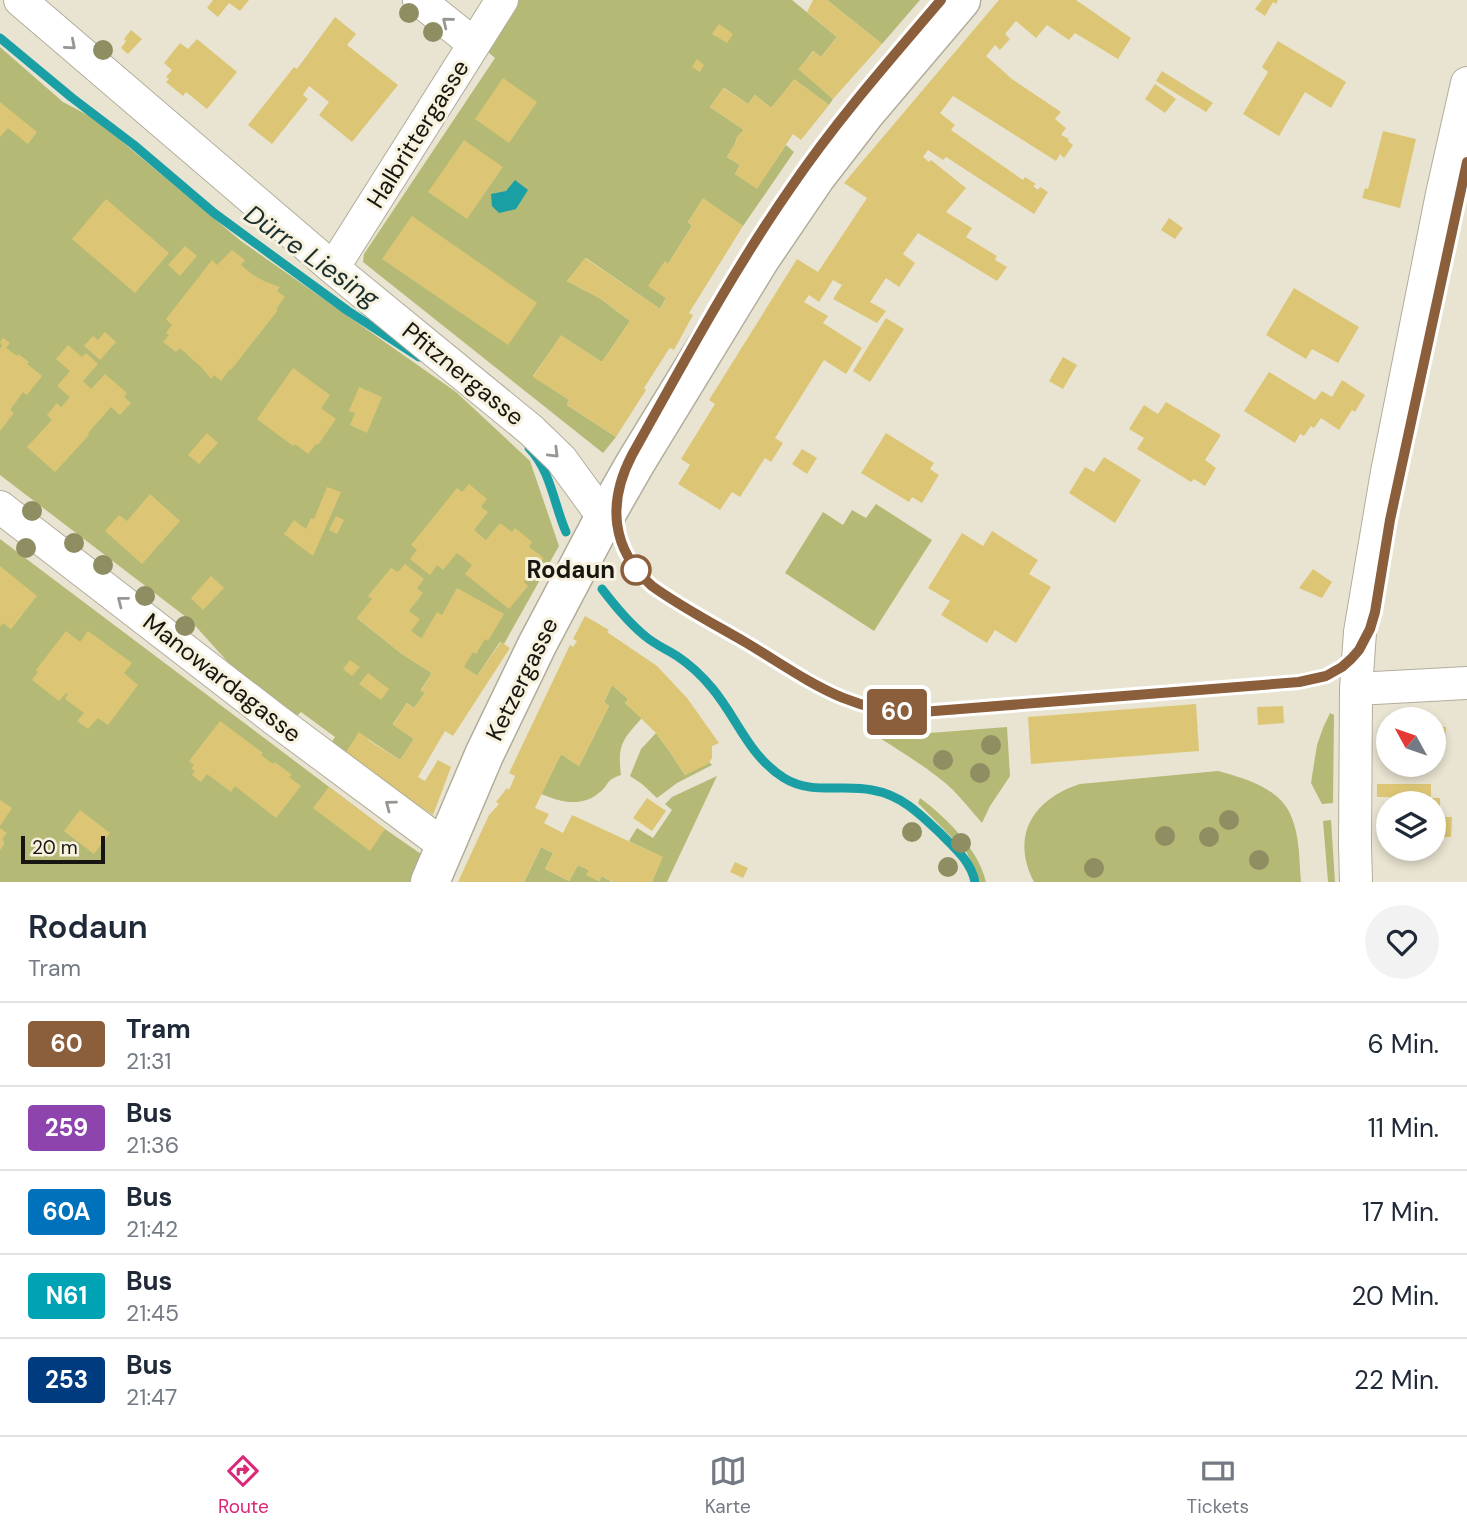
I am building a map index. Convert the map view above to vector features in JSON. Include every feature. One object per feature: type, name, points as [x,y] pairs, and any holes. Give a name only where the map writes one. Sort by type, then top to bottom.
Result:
[{"type":"main road","name":"Ketzergasse","points":[[430,882],[484,755],[531,657],[604,518],[760,259],[807,190],[866,112],[961,0]]},
{"type":"street","name":"Pfitznergasse","points":[[20,0],[333,268],[531,430],[561,459],[604,518]]},
{"type":"street","points":[[419,0],[474,44]]},
{"type":"street","name":"Halbrittergasse","points":[[333,268],[502,0]]},
{"type":"street","points":[[1356,882],[1356,689],[1360,632],[1387,472],[1457,172],[1467,83]]},
{"type":"street","name":"Manowardagasse","points":[[0,507],[273,718],[445,845]]},
{"type":"street","points":[[1356,689],[1467,683]]},
{"type":"green space","points":[[512,0],[792,0],[837,37],[821,57],[813,51],[799,69],[833,99],[829,105],[795,80],[771,108],[755,95],[748,104],[724,88],[710,107],[744,130],[737,137],[727,157],[740,165],[735,174],[757,188],[786,145],[794,152],[743,226],[703,199],[688,222],[692,226],[668,264],[665,262],[649,286],[666,298],[660,309],[586,258],[567,281],[601,299],[630,321],[602,362],[561,336],[533,376],[569,400],[567,405],[616,437],[603,453],[363,262],[364,254],[495,58],[482,47]]},
{"type":"green space","points":[[827,0],[920,0],[882,44]]},
{"type":"green space","points":[[0,47],[63,102],[95,119],[241,241],[456,392],[530,461],[559,546],[504,644],[500,642],[477,676],[417,636],[372,600],[357,618],[402,654],[432,673],[421,690],[425,693],[414,708],[407,703],[393,724],[414,739],[400,760],[359,733],[344,756],[329,746],[335,737],[301,712],[293,720],[244,680],[190,620],[0,475]]},
{"type":"green space","points":[[876,504],[932,540],[874,631],[785,573],[823,512],[843,525],[852,510],[866,518]]},
{"type":"green space","points":[[0,539],[421,854],[411,882],[0,882]]},
{"type":"green space","points":[[612,685],[628,699],[625,703],[642,718],[623,743],[620,756],[621,775],[612,779],[593,797],[579,802],[564,801],[541,794],[561,754],[579,766],[609,706],[604,702]]},
{"type":"green space","points":[[1330,713],[1334,715],[1333,803],[1322,804],[1311,783],[1317,745]]},
{"type":"green space","points":[[1007,727],[1010,776],[982,823],[944,782],[878,737]]},
{"type":"green space","points":[[656,733],[685,775],[709,762],[712,765],[677,783],[657,798],[630,776],[641,749]]},
{"type":"green space","points":[[1218,771],[1270,791],[1286,806],[1296,832],[1301,882],[1034,882],[1024,849],[1026,835],[1030,821],[1038,809],[1050,799],[1080,784]]},
{"type":"green space","points":[[717,776],[667,882],[652,882],[662,857],[629,841],[637,828],[653,838],[672,810],[665,804],[672,797]]},
{"type":"green space","points":[[920,798],[969,846],[986,882],[980,882],[967,853],[918,803]]},
{"type":"green space","points":[[1331,820],[1335,882],[1328,882],[1323,821]]},
{"type":"green space","points":[[541,847],[553,853],[545,869],[569,881],[578,865],[589,870],[587,875],[599,881],[602,876],[612,882],[524,882]]},
{"type":"water","points":[[515,180],[528,190],[516,209],[499,213],[492,206],[491,194],[506,191]]},
{"type":"building","points":[[213,0],[249,0],[240,11],[229,3],[218,17],[207,8]]},
{"type":"building","points":[[813,0],[827,0],[882,44],[833,99],[798,69],[814,51],[821,57],[837,37],[807,12]]},
{"type":"building","points":[[999,0],[1076,0],[1131,38],[1118,59],[1075,33],[1069,40],[1047,25],[1036,38],[1016,21],[1005,34],[1010,39],[1000,50],[995,45],[986,56],[1012,79],[1061,112],[1055,119],[1066,128],[1061,135],[1073,145],[1064,158],[1060,154],[1056,161],[953,96],[940,113],[955,125],[951,130],[1023,180],[1025,177],[1036,184],[1033,186],[1038,190],[1040,187],[1048,192],[1034,214],[946,157],[943,160],[928,150],[923,157],[929,162],[931,160],[966,188],[946,212],[972,228],[966,237],[997,256],[995,260],[1007,267],[997,281],[918,233],[903,254],[915,263],[899,287],[886,278],[870,302],[886,311],[877,323],[833,299],[842,285],[833,280],[819,302],[809,295],[804,302],[828,316],[823,323],[862,348],[846,374],[824,360],[775,438],[783,443],[771,462],[765,458],[740,497],[732,492],[720,510],[678,484],[690,465],[681,459],[715,404],[709,400],[797,259],[818,272],[867,198],[844,183]]},
{"type":"building","points":[[1262,0],[1278,0],[1276,4],[1273,2],[1265,16],[1255,9]]},
{"type":"building","points":[[335,17],[356,34],[347,45],[398,85],[352,142],[319,115],[329,102],[309,86],[303,95],[308,99],[272,144],[248,125],[294,67],[297,69]]},
{"type":"building","points":[[719,24],[733,34],[727,43],[712,34]]},
{"type":"building","points":[[131,30],[142,39],[128,54],[121,48]]},
{"type":"building","points":[[197,39],[237,72],[207,109],[186,92],[183,96],[166,82],[169,79],[166,77],[172,70],[164,63],[180,43],[188,49]]},
{"type":"building","points":[[1278,41],[1346,82],[1331,108],[1305,92],[1279,136],[1243,114],[1268,72],[1262,67]]},
{"type":"building","points":[[697,59],[704,65],[700,72],[692,67]]},
{"type":"building","points":[[1162,71],[1213,103],[1206,112],[1156,81]]},
{"type":"building","points":[[503,78],[537,102],[509,143],[475,119]]},
{"type":"building","points":[[794,79],[829,105],[801,140],[793,134],[757,189],[735,174],[740,165],[727,157],[737,137],[744,130],[710,107],[723,88],[748,104],[755,95],[771,108]]},
{"type":"building","points":[[1155,84],[1176,99],[1165,113],[1145,99]]},
{"type":"building","points":[[0,102],[37,132],[28,144],[8,128],[0,137]]},
{"type":"building","points":[[1383,131],[1416,139],[1400,208],[1362,198],[1365,188],[1368,189]]},
{"type":"building","points":[[464,140],[503,167],[467,219],[428,192]]},
{"type":"building","points":[[703,198],[743,226],[689,313],[693,315],[674,350],[669,349],[616,437],[567,405],[569,400],[533,377],[561,335],[602,362],[630,321],[601,299],[567,281],[585,258],[660,309],[666,298],[648,286],[665,261],[668,264],[692,226],[688,222]]},
{"type":"building","points":[[106,199],[169,253],[135,293],[72,239]]},
{"type":"building","points":[[412,216],[537,303],[508,345],[382,259]]},
{"type":"building","points":[[1169,218],[1183,228],[1175,239],[1161,230]]},
{"type":"building","points":[[185,246],[197,256],[180,276],[168,265]]},
{"type":"building","points":[[232,250],[245,260],[241,265],[253,275],[280,287],[277,291],[285,297],[276,309],[278,310],[221,381],[214,375],[211,379],[180,348],[176,352],[163,342],[172,325],[166,319],[212,260],[217,265]]},
{"type":"building","points":[[1294,288],[1359,327],[1338,363],[1312,349],[1306,359],[1266,335]]},
{"type":"building","points":[[886,318],[904,329],[870,382],[853,371]]},
{"type":"building","points":[[105,332],[116,342],[100,360],[84,346],[93,336],[98,340]]},
{"type":"building","points":[[3,338],[10,343],[6,348],[29,362],[27,364],[42,376],[27,395],[23,392],[10,410],[14,413],[0,431],[0,342]]},
{"type":"building","points":[[68,345],[82,357],[86,353],[98,364],[83,381],[91,389],[105,374],[127,393],[124,397],[131,403],[120,415],[111,407],[55,472],[27,447],[52,420],[47,415],[57,403],[61,407],[70,397],[57,386],[70,371],[56,359]]},
{"type":"building","points":[[1063,357],[1077,365],[1063,389],[1049,381]]},
{"type":"building","points":[[293,368],[330,395],[321,408],[336,419],[318,445],[308,454],[257,419]]},
{"type":"building","points":[[1269,372],[1315,400],[1322,391],[1332,397],[1342,380],[1365,395],[1355,412],[1352,410],[1339,430],[1321,418],[1304,436],[1300,434],[1295,443],[1244,411]]},
{"type":"building","points":[[359,387],[382,397],[367,433],[350,425],[355,413],[349,411]]},
{"type":"building","points":[[1166,402],[1221,435],[1205,460],[1216,468],[1205,486],[1194,479],[1191,482],[1137,449],[1144,438],[1129,429],[1144,405],[1158,414]]},
{"type":"building","points":[[207,433],[218,443],[199,464],[188,455]]},
{"type":"building","points":[[886,433],[934,463],[930,469],[939,475],[922,503],[912,497],[909,502],[861,473]]},
{"type":"building","points":[[802,449],[817,458],[807,474],[792,464]]},
{"type":"building","points":[[1104,457],[1141,480],[1115,523],[1069,493],[1085,467],[1094,472]]},
{"type":"building","points":[[469,484],[487,499],[481,507],[488,512],[474,530],[486,540],[500,523],[512,532],[515,528],[532,542],[529,547],[544,558],[524,582],[528,586],[509,609],[465,574],[472,565],[457,553],[443,570],[437,565],[430,575],[410,559],[417,550],[411,545],[457,488],[462,492]]},
{"type":"building","points":[[327,487],[341,492],[313,556],[284,534],[294,520],[306,529],[311,518],[314,519]]},
{"type":"building","points":[[150,494],[180,521],[142,564],[105,531],[119,515],[127,521]]},
{"type":"building","points":[[336,516],[344,520],[337,534],[329,530]]},
{"type":"building","points":[[992,531],[1038,560],[1029,574],[1051,587],[1016,643],[995,630],[987,643],[941,615],[950,601],[928,588],[962,533],[983,546]]},
{"type":"building","points":[[405,564],[424,579],[417,588],[423,593],[409,611],[420,619],[411,631],[421,639],[437,612],[442,615],[457,588],[504,614],[488,641],[485,639],[476,654],[473,652],[464,667],[477,676],[501,642],[510,648],[453,736],[445,731],[418,777],[425,781],[438,760],[451,767],[433,815],[344,756],[359,732],[400,760],[414,739],[393,725],[407,703],[414,708],[425,693],[421,691],[432,673],[402,654],[357,618],[372,599],[368,596],[391,568],[398,572]]},
{"type":"building","points":[[0,566],[37,596],[11,629],[3,623],[0,627]]},
{"type":"building","points":[[1313,569],[1332,582],[1322,598],[1299,588]]},
{"type":"building","points":[[211,576],[224,588],[203,610],[191,598]]},
{"type":"building","points":[[585,616],[609,630],[607,632],[657,666],[687,698],[719,743],[712,746],[712,758],[708,764],[685,775],[656,733],[625,703],[628,699],[612,685],[604,702],[609,706],[579,766],[561,754],[535,808],[549,814],[544,823],[563,833],[572,815],[663,857],[652,882],[613,882],[602,876],[599,881],[586,875],[589,870],[578,865],[569,881],[545,869],[553,853],[541,847],[524,882],[458,882],[489,815],[499,804],[496,802],[507,788],[509,790],[515,776],[509,773],[570,645],[573,647],[577,641],[573,639]]},
{"type":"building","points":[[66,631],[80,642],[88,631],[132,663],[124,673],[138,685],[108,725],[98,718],[88,729],[77,721],[84,713],[65,699],[68,694],[59,701],[32,680],[38,672],[36,670]]},
{"type":"building","points":[[350,660],[360,667],[352,676],[343,669]]},
{"type":"building","points":[[368,673],[389,689],[381,700],[359,684]]},
{"type":"building","points":[[1196,704],[1199,751],[1031,764],[1028,717]]},
{"type":"building","points":[[1283,706],[1284,723],[1258,725],[1257,707]]},
{"type":"building","points":[[220,721],[263,753],[261,755],[273,764],[275,762],[292,775],[289,777],[301,786],[276,818],[235,786],[231,792],[207,774],[201,782],[192,775],[195,771],[191,769],[194,765],[189,761]]},
{"type":"building","points":[[1377,784],[1431,784],[1431,791],[1377,791]]},
{"type":"building","points":[[329,787],[385,829],[370,851],[313,808]]},
{"type":"building","points":[[647,798],[666,811],[652,831],[633,818]]},
{"type":"building","points":[[0,800],[12,808],[0,826]]},
{"type":"building","points":[[80,810],[110,833],[94,854],[64,831]]},
{"type":"building","points":[[1446,817],[1452,817],[1451,837],[1446,837]]},
{"type":"building","points":[[0,828],[7,833],[0,850]]},
{"type":"building","points":[[735,862],[748,868],[743,878],[730,872]]},
{"type":"waterway","name":"Dürre Liesing","points":[[0,38],[214,213],[348,311],[419,357]]},
{"type":"waterway","name":"Dürre Liesing","points":[[529,448],[547,478],[566,532]]},
{"type":"waterway","name":"Dürre Liesing","points":[[602,589],[639,631],[652,642],[682,659],[704,679],[752,748],[772,769],[784,778],[805,786],[861,788],[902,801],[958,851],[970,868],[975,882]]},
{"type":"tram line","points":[[941,0],[827,138],[749,252],[632,455],[624,473],[616,508],[617,525],[628,557],[652,586],[808,681],[850,701],[872,708],[922,712],[1299,682],[1326,676],[1351,659],[1359,650],[1371,624],[1394,499],[1467,162]]},
{"type":"tram line","name":"60","points":[[941,0],[842,117],[754,243],[624,470],[616,503],[619,538],[643,579],[661,593],[824,689],[862,706],[900,712],[922,712],[1299,682],[1326,676],[1351,659],[1364,642],[1375,612],[1390,520],[1467,162]]},
{"type":"place","name":"Rodaun","points":[[636,570]]}]
